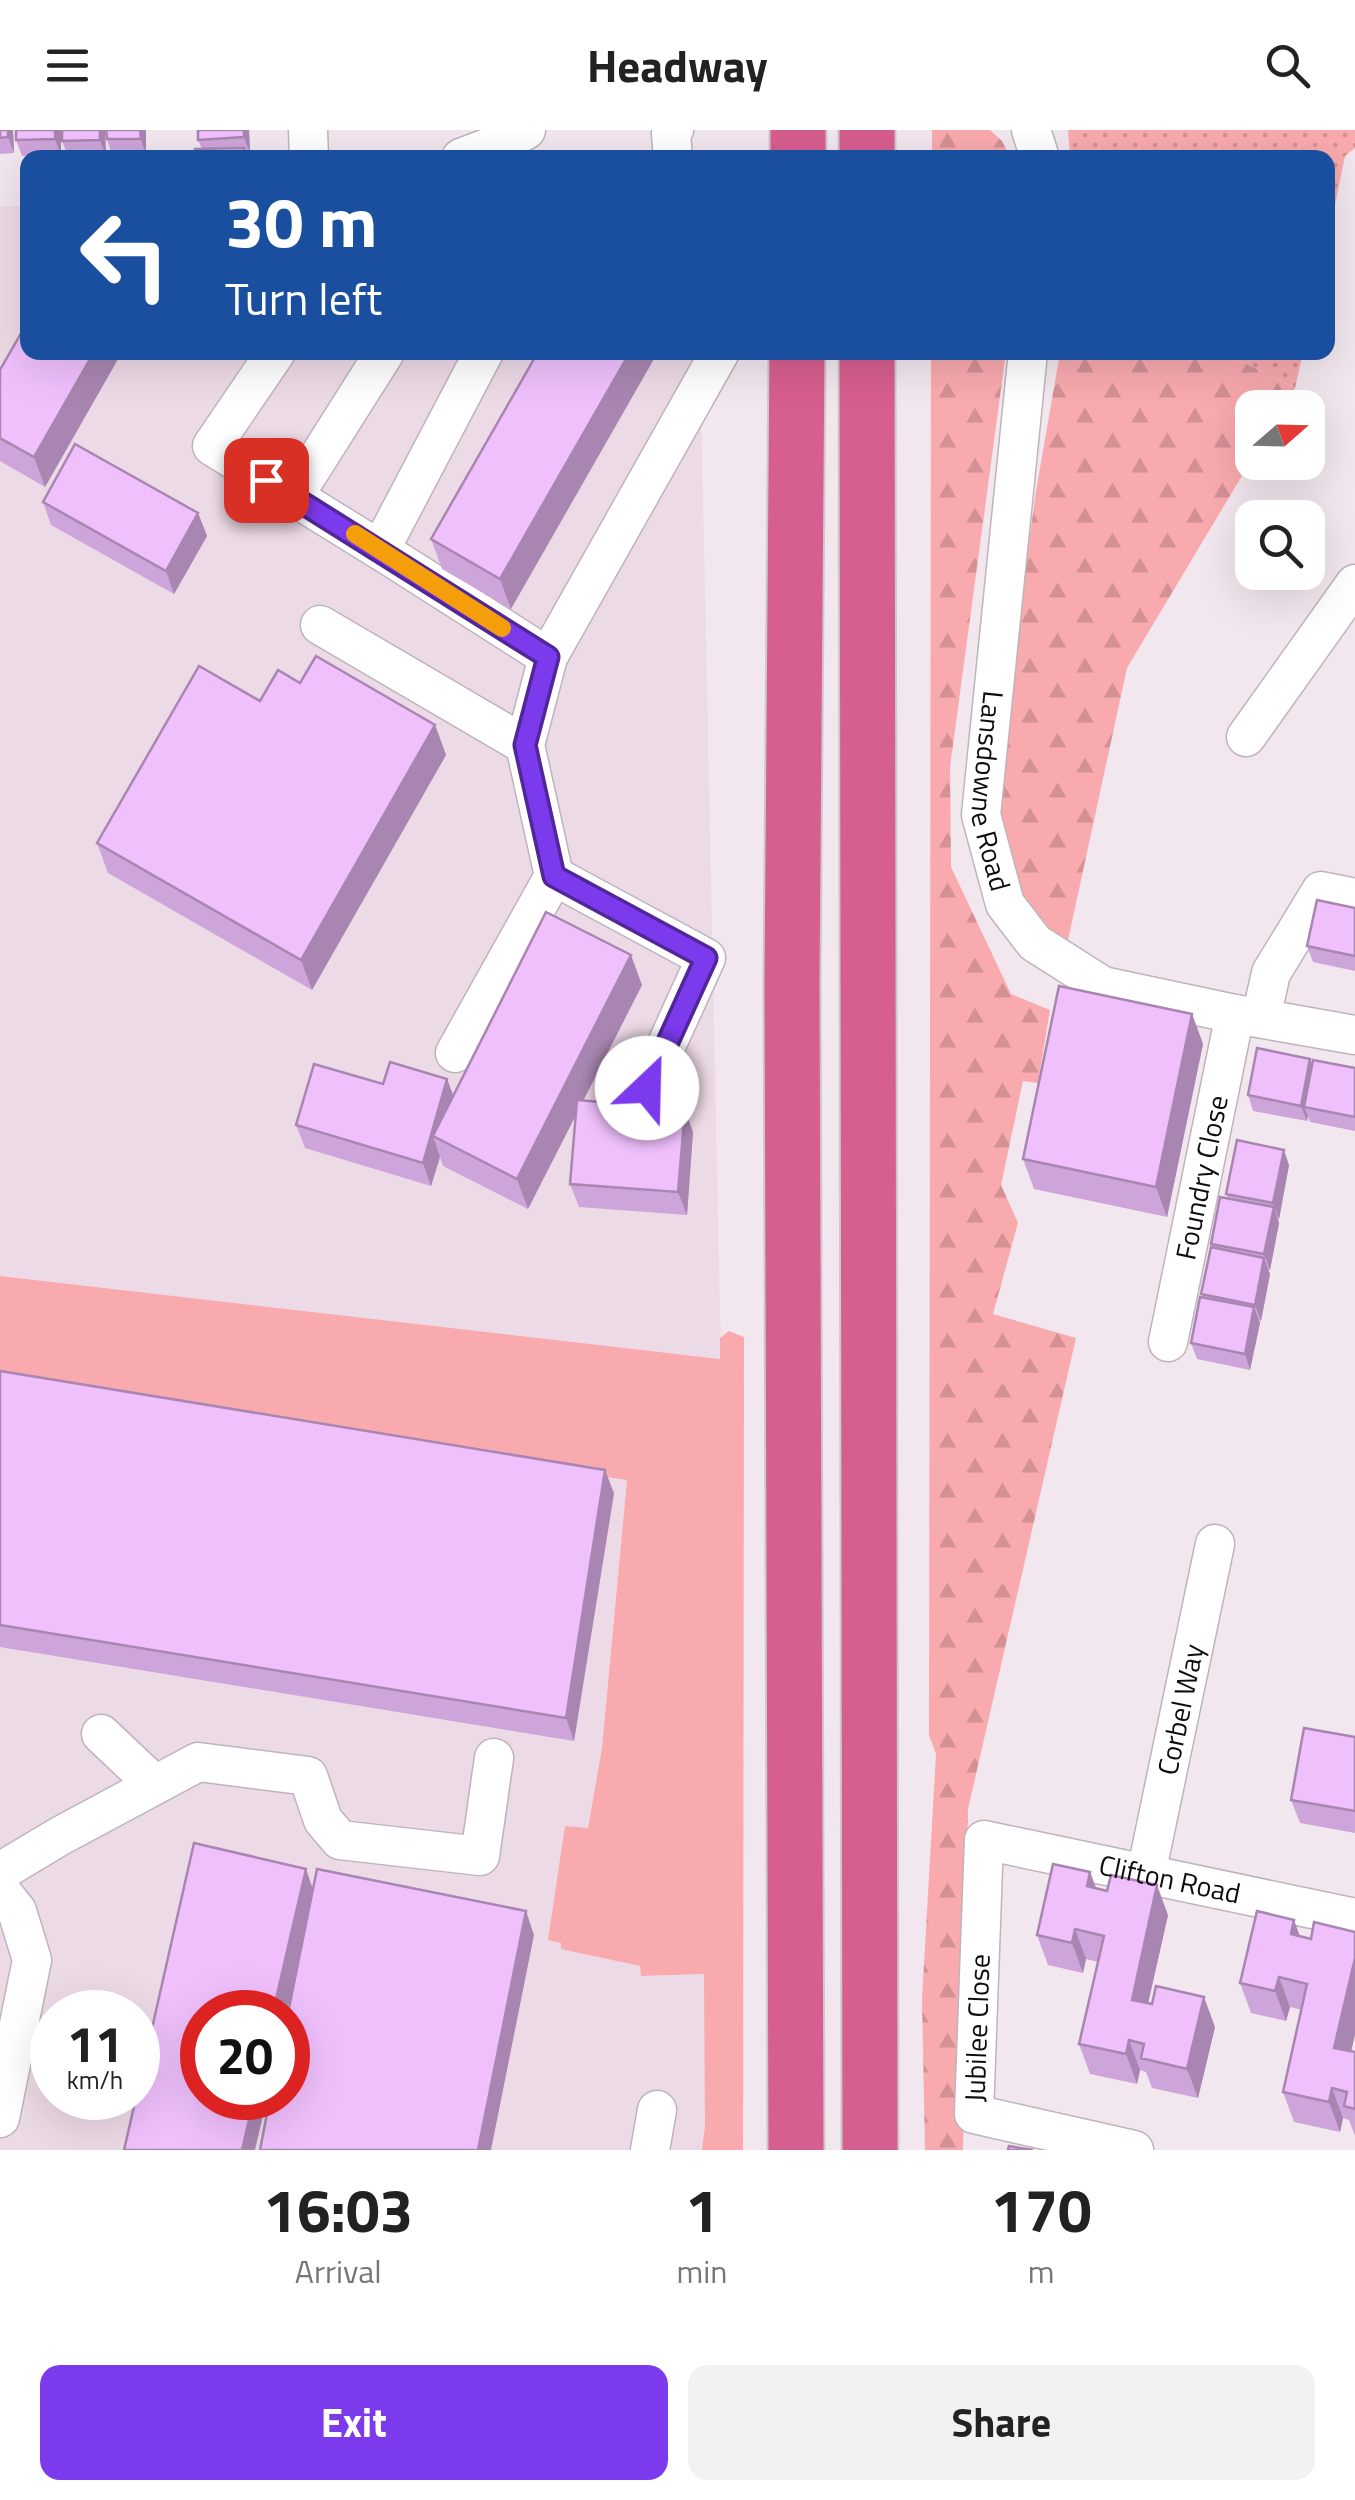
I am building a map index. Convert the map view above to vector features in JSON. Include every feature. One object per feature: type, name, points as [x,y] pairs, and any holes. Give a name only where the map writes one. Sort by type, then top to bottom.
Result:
[{"type":"highway","points":[[796,2150],[792,962],[797,360]]},
{"type":"highway","points":[[867,360],[870,2150]]},
{"type":"street","points":[[482,150],[526,130]]},
{"type":"street","points":[[271,360],[212,446],[548,657]]},
{"type":"street","points":[[294,496],[381,360]]},
{"type":"street","points":[[380,550],[480,360]]},
{"type":"street","points":[[455,1053],[554,876],[525,745],[548,657],[715,360]]},
{"type":"street","name":"Lansdowne Road","points":[[1027,360],[980,815],[1005,904],[1035,943],[1103,986],[1355,1034]]},
{"type":"street","points":[[1246,737],[1341,633],[1355,584]]},
{"type":"street","points":[[320,624],[525,745]]},
{"type":"street","points":[[554,876],[706,958],[647,1088]]},
{"type":"street","name":"Foundry Close","points":[[1168,1342],[1248,1016],[1321,891],[1355,898]]},
{"type":"street","name":"Corbel Way","points":[[1146,1874],[1216,1544]]},
{"type":"street","points":[[100,1734],[154,1786]]},
{"type":"street","points":[[0,1872],[198,1762],[308,1776],[323,1820],[340,1840],[480,1856],[494,1758]]},
{"type":"street","name":"Clifton Road","points":[[984,1840],[1355,1918]]},
{"type":"street","name":"Jubilee Close","points":[[984,1840],[974,2114],[1134,2150]]},
{"type":"street","points":[[0,1890],[17,1910],[32,1960],[0,2118]]},
{"type":"street","points":[[650,2150],[657,2110]]},
{"type":"shaded area","points":[[0,206],[20,206],[20,360],[700,360],[721,1359],[0,1276]]},
{"type":"shaded area","points":[[0,1391],[627,1480],[602,1748],[588,1828],[566,1826],[561,1948],[640,1966],[641,1976],[705,1974],[702,2150],[0,2150]]},
{"type":"green space","points":[[932,130],[990,130],[1006,150],[932,150]]},
{"type":"green space","points":[[1068,130],[1355,130],[1355,148],[1345,156],[1335,205],[1335,150],[1069,150]]},
{"type":"green space","points":[[931,360],[1005,360],[950,767],[951,867],[1011,994],[1050,1010],[1038,1083],[1023,1081],[1001,1185],[1018,1223],[993,1314],[1076,1338],[968,1809],[963,2150],[925,2150],[922,1999],[936,1754],[929,1735]]},
{"type":"green space","points":[[1059,360],[1239,360],[1295,388],[1235,390],[1235,480],[1239,480],[1127,668],[1068,940],[1050,929],[1026,900],[1005,858],[995,790],[1036,491]]},
{"type":"green space","points":[[1239,360],[1301,360],[1295,388]]},
{"type":"green space","points":[[0,1276],[720,1359],[720,1338],[729,1331],[744,1337],[743,2150],[702,2150],[704,1974],[641,1976],[640,1966],[561,1949],[561,1943],[548,1940],[565,1826],[588,1828],[602,1748],[627,1480],[0,1391]]},
{"type":"building","points":[[16,130],[55,130],[55,139],[16,140]]},
{"type":"building","points":[[62,130],[100,130],[100,140],[62,141]]},
{"type":"building","points":[[106,130],[140,130],[141,139],[107,139]]},
{"type":"building","points":[[198,130],[244,130],[244,137],[198,140]]},
{"type":"building","points":[[244,148],[244,150],[195,150]]},
{"type":"building","points":[[20,335],[20,360],[89,360],[34,457],[0,438],[0,370]]},
{"type":"building","points":[[533,360],[625,360],[500,579],[431,539]]},
{"type":"building","points":[[75,444],[198,513],[166,571],[43,502]]},
{"type":"building","points":[[316,656],[435,725],[301,960],[97,843],[199,666],[260,701],[278,670],[300,683]]},
{"type":"building","points":[[1317,900],[1355,908],[1355,956],[1307,946]]},
{"type":"building","points":[[546,912],[631,955],[517,1179],[433,1136]]},
{"type":"building","points":[[1059,986],[1192,1014],[1156,1187],[1023,1159]]},
{"type":"building","points":[[1257,1048],[1310,1059],[1301,1106],[1248,1095]]},
{"type":"building","points":[[1313,1060],[1355,1068],[1355,1117],[1304,1107]]},
{"type":"building","points":[[390,1062],[447,1079],[423,1163],[296,1125],[314,1064],[383,1084]]},
{"type":"building","points":[[577,1100],[685,1109],[678,1192],[570,1184]]},
{"type":"building","points":[[1237,1140],[1284,1150],[1273,1203],[1226,1194]]},
{"type":"building","points":[[1220,1197],[1274,1207],[1264,1254],[1211,1244]]},
{"type":"building","points":[[1211,1247],[1264,1258],[1255,1305],[1201,1294]]},
{"type":"building","points":[[1200,1297],[1254,1307],[1245,1354],[1191,1343]]},
{"type":"building","points":[[0,1371],[605,1470],[566,1718],[0,1625]]},
{"type":"building","points":[[1304,1728],[1355,1737],[1355,1811],[1291,1800]]},
{"type":"building","points":[[194,1843],[306,1869],[278,1990],[180,1990],[180,2120],[249,2120],[242,2150],[124,2150],[131,2120],[160,2120],[160,1993]]},
{"type":"building","points":[[1053,1864],[1090,1872],[1087,1886],[1107,1891],[1111,1875],[1157,1885],[1132,2000],[1152,2004],[1156,1986],[1204,1997],[1187,2069],[1141,2058],[1144,2044],[1129,2040],[1126,2054],[1079,2044],[1104,1936],[1075,1929],[1072,1943],[1037,1935]]},
{"type":"building","points":[[317,1869],[526,1911],[478,2150],[260,2150],[266,2120],[310,2120],[310,1990],[293,1990]]},
{"type":"building","points":[[1257,1911],[1294,1920],[1291,1934],[1311,1939],[1314,1922],[1355,1932],[1355,1958],[1334,2048],[1355,2052],[1355,2109],[1344,2106],[1347,2092],[1332,2088],[1329,2102],[1283,2092],[1307,1984],[1279,1977],[1275,1991],[1240,1983]]},
{"type":"slow traffic","points":[[355,534],[502,628]]},
{"type":"route","points":[[266,480],[548,657],[525,745],[554,876],[706,958],[647,1088]]}]
